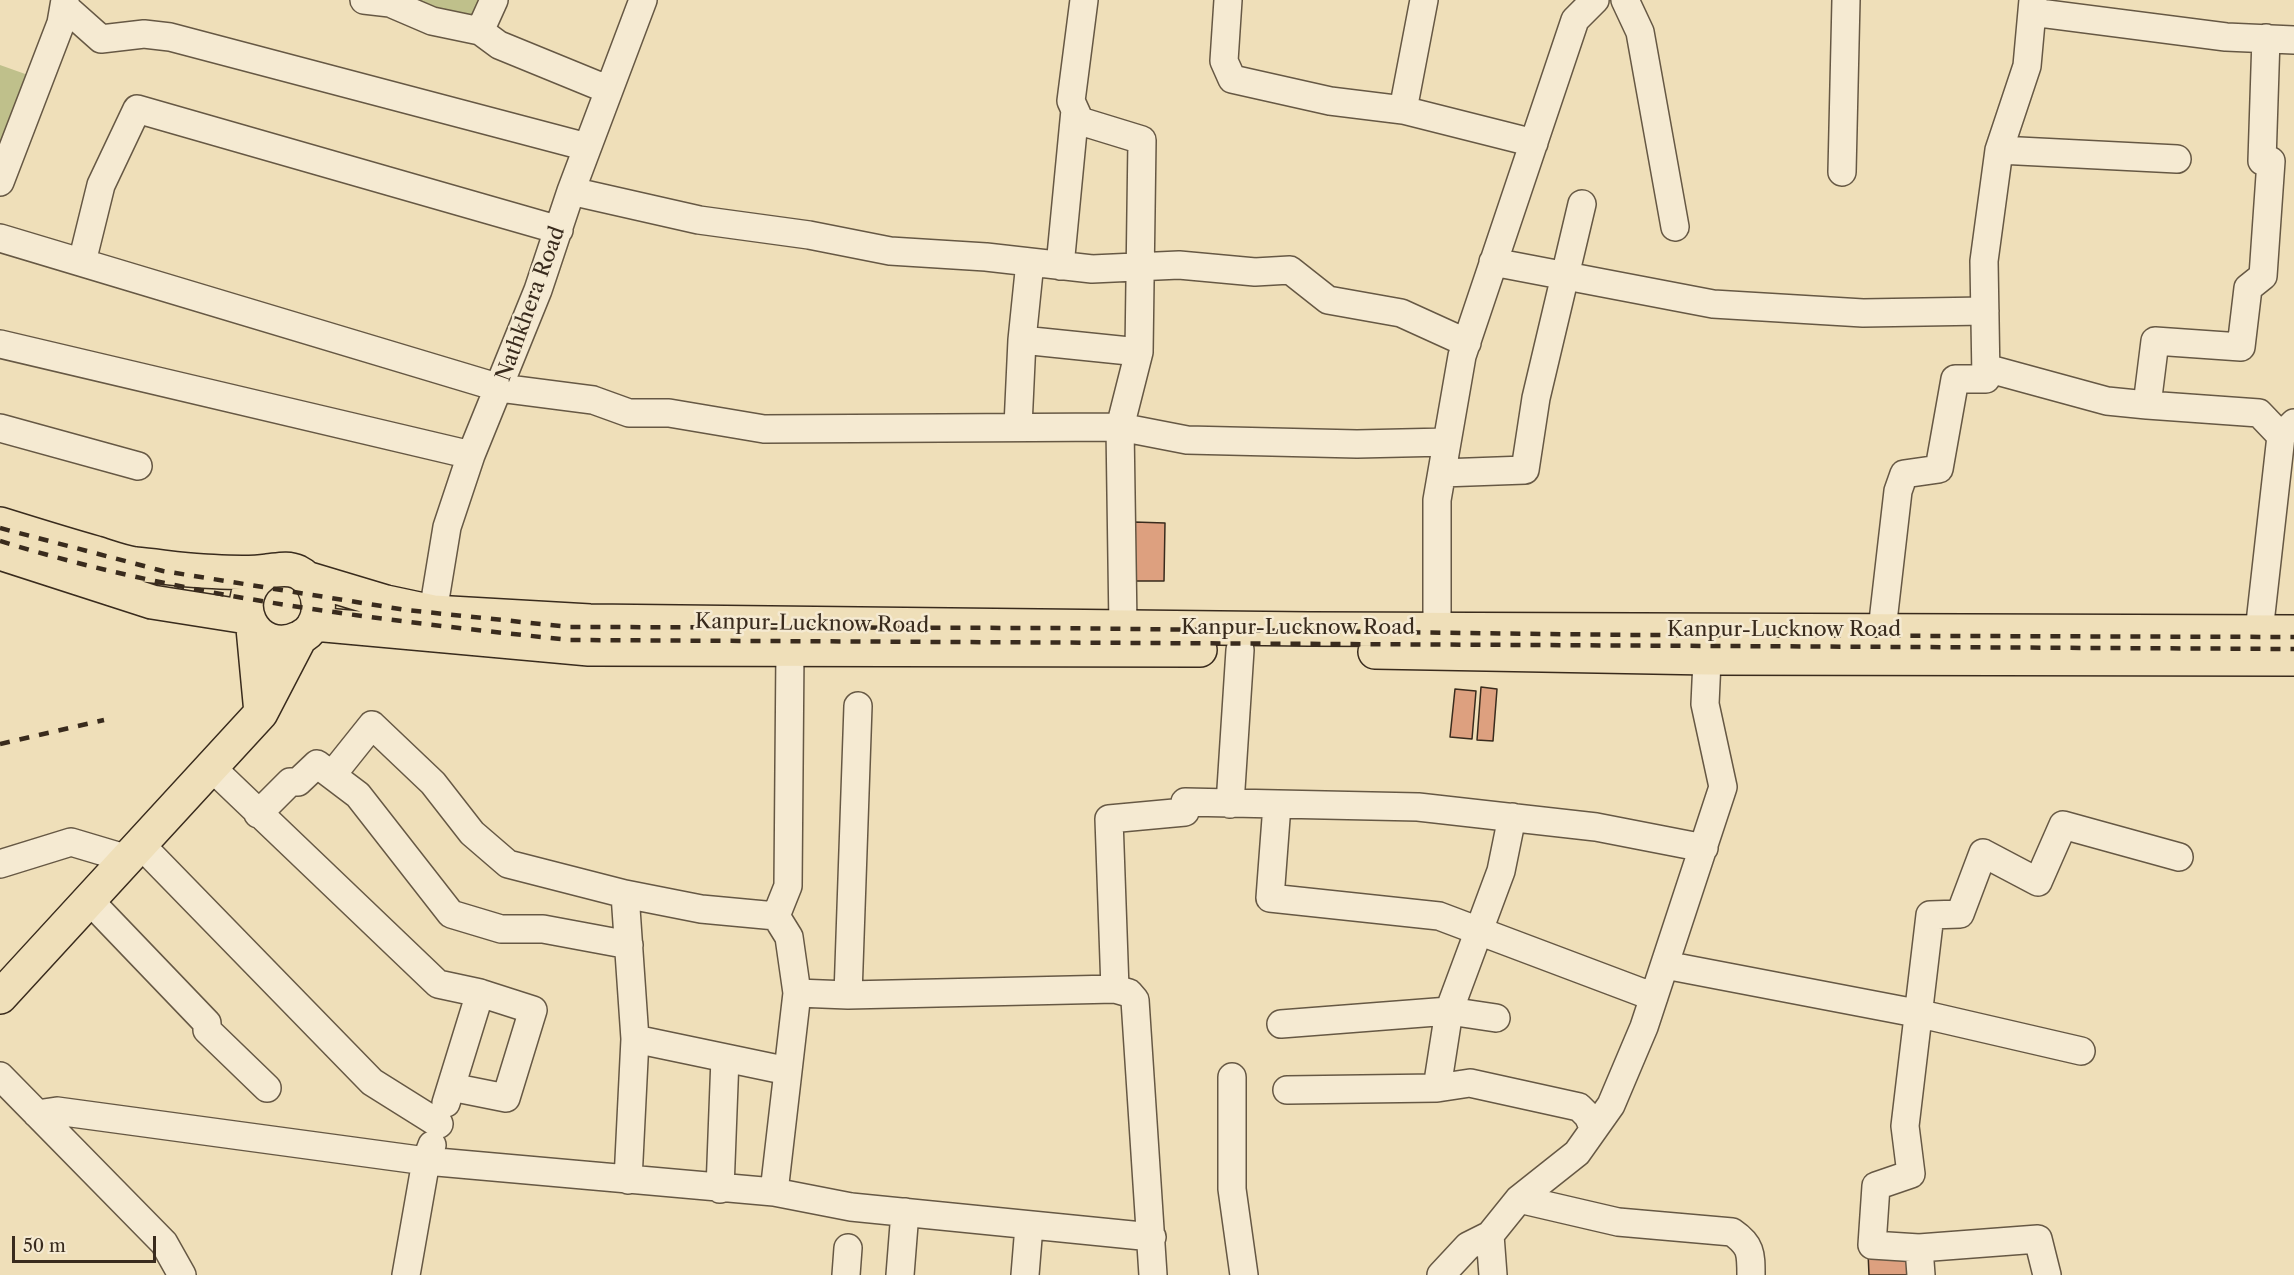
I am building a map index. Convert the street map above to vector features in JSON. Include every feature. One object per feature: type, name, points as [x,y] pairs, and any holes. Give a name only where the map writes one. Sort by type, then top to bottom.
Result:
[{"type":"main road","points":[[0,524],[132,563],[202,571],[268,571],[284,568],[306,578],[313,585],[319,604],[307,631],[261,713],[0,998]]},
{"type":"main road","points":[[0,553],[152,602],[250,623],[263,637],[275,642],[288,642],[307,631]]},
{"type":"main road","points":[[261,713],[247,595],[251,585],[268,571]]},
{"type":"main road","name":"Kanpur-Lucknow Road","points":[[306,578],[386,602],[433,612],[896,638],[1240,650],[1708,644],[1882,630],[2294,632]]},
{"type":"main road","name":"Kanpur-Lucknow Road","points":[[307,631],[589,649],[790,650],[896,638],[1123,627],[1437,629],[1708,644],[2294,659]]},
{"type":"street","points":[[480,31],[494,0]]},
{"type":"street","name":"Nathkhera Road","points":[[433,612],[447,527],[471,455],[500,387],[643,0]]},
{"type":"street","points":[[1084,0],[1071,101],[1080,121],[1142,140],[1139,352],[1120,427],[1123,627]]},
{"type":"street","points":[[1228,0],[1224,61],[1232,79],[1330,101],[1403,110],[1534,143]]},
{"type":"street","points":[[1403,110],[1424,0]]},
{"type":"street","points":[[1437,629],[1437,500],[1467,343],[1575,20],[1595,0]]},
{"type":"street","points":[[1625,0],[1640,32],[1675,227]]},
{"type":"street","points":[[1842,172],[1846,0]]},
{"type":"street","points":[[382,1],[432,21],[480,31],[499,45],[609,90]]},
{"type":"street","points":[[0,182],[65,4],[101,39],[144,34],[170,37],[587,147]]},
{"type":"street","points":[[1882,630],[1898,491],[1904,474],[1939,470],[1955,379],[1986,379],[1983,261],[1999,150],[2027,66],[2032,6],[2226,37],[2294,40]]},
{"type":"street","points":[[2147,405],[2155,341],[2241,347],[2247,288],[2262,276],[2271,161],[2262,161],[2266,38]]},
{"type":"street","points":[[82,262],[101,185],[137,109],[559,230]]},
{"type":"street","points":[[1060,266],[1075,110]]},
{"type":"street","points":[[1999,150],[2176,159]]},
{"type":"street","points":[[571,191],[699,220],[808,235],[890,251],[1092,269],[1179,266],[1255,272],[1290,270],[1328,300],[1401,313],[1467,343]]},
{"type":"street","points":[[1442,473],[1525,470],[1536,398],[1567,276],[1582,204]]},
{"type":"street","points":[[0,238],[500,387],[593,400],[629,413],[669,413],[764,429],[1120,427],[1187,440],[1357,444],[1447,442]]},
{"type":"street","points":[[1018,426],[1022,340],[1030,262]]},
{"type":"street","points":[[1493,262],[1713,304],[1863,313],[1985,311]]},
{"type":"street","points":[[1022,340],[1139,352]]},
{"type":"street","points":[[0,344],[471,455]]},
{"type":"street","points":[[1986,368],[2107,401],[2259,413],[2288,430],[2259,632]]},
{"type":"street","points":[[0,428],[138,466]]},
{"type":"street","points":[[1441,1275],[1468,1246],[1490,1235],[1519,1199],[1577,1153],[1611,1105],[1654,998],[1723,788],[1705,704],[1708,644]]},
{"type":"street","points":[[776,916],[788,885],[790,650]]},
{"type":"street","points":[[1230,804],[1240,650]]},
{"type":"street","points":[[848,995],[858,706]]},
{"type":"street","points":[[332,775],[372,725],[433,783],[472,833],[508,864],[625,894],[701,909],[776,916]]},
{"type":"street","points":[[258,814],[290,782],[298,782],[317,764],[358,795],[451,914],[501,929],[543,930],[629,945]]},
{"type":"street","points":[[211,767],[438,984],[480,993],[533,1010],[506,1098],[451,1087]]},
{"type":"street","points":[[1115,989],[1109,819],[1185,812],[1185,802],[1418,807],[1596,827],[1704,848]]},
{"type":"street","points":[[1277,805],[1269,898],[1439,916],[1654,998]]},
{"type":"street","points":[[1437,1088],[1449,1011],[1501,871],[1512,817]]},
{"type":"street","points":[[2047,1275],[2037,1239],[1920,1248],[1872,1245],[1876,1186],[1911,1174],[1905,1126],[1921,1014],[1930,915],[1960,914],[1983,853],[2038,882],[2063,825],[2179,857]]},
{"type":"street","points":[[0,864],[71,842],[135,852],[372,1082],[439,1124]]},
{"type":"street","points":[[625,894],[635,1039],[628,1180]]},
{"type":"street","points":[[90,901],[207,1023],[207,1030],[267,1088]]},
{"type":"street","points":[[774,1192],[796,993],[789,937],[776,916]]},
{"type":"street","points":[[1665,965],[1921,1014],[2081,1051]]},
{"type":"street","points":[[796,993],[848,995],[1115,989],[1129,993],[1135,1000],[1153,1275]]},
{"type":"street","points":[[406,1275],[426,1161],[480,993]]},
{"type":"street","points":[[1281,1024],[1449,1011],[1496,1018]]},
{"type":"street","points":[[635,1039],[788,1071]]},
{"type":"street","points":[[720,1189],[725,1058]]},
{"type":"street","points":[[0,1076],[164,1243],[182,1275]]},
{"type":"street","points":[[1232,1077],[1232,1189],[1244,1275]]},
{"type":"street","points":[[1287,1090],[1437,1088],[1470,1083],[1579,1107],[1588,1116],[1594,1129]]},
{"type":"street","points":[[37,1114],[57,1111],[426,1161],[720,1189],[774,1192],[851,1207],[1152,1237]]},
{"type":"street","points":[[1519,1199],[1618,1222],[1732,1232],[1747,1242],[1751,1252],[1750,1275]]},
{"type":"street","points":[[900,1275],[905,1212]]},
{"type":"street","points":[[1025,1275],[1029,1226]]},
{"type":"street","points":[[1490,1235],[1493,1275]]},
{"type":"street","points":[[846,1275],[848,1248]]},
{"type":"street","points":[[1920,1248],[1921,1275]]},
{"type":"green space","points":[[416,0],[485,0],[475,24]]},
{"type":"green space","points":[[0,65],[28,75],[0,155]]},
{"type":"building","points":[[1134,522],[1165,523],[1164,581],[1134,581]]},
{"type":"building","points":[[1481,687],[1497,689],[1493,741],[1477,740]]},
{"type":"building","points":[[1455,689],[1476,691],[1472,739],[1450,737]]},
{"type":"building","points":[[1913,1251],[1914,1275],[1869,1275],[1868,1252]]},
{"type":"railway","points":[[0,528],[163,571],[406,610],[570,627],[1056,628],[1632,635],[2294,637]]},
{"type":"railway","points":[[0,541],[69,561],[211,592],[354,615],[570,640],[2294,649]]},
{"type":"railway","points":[[0,744],[104,720]]}]
